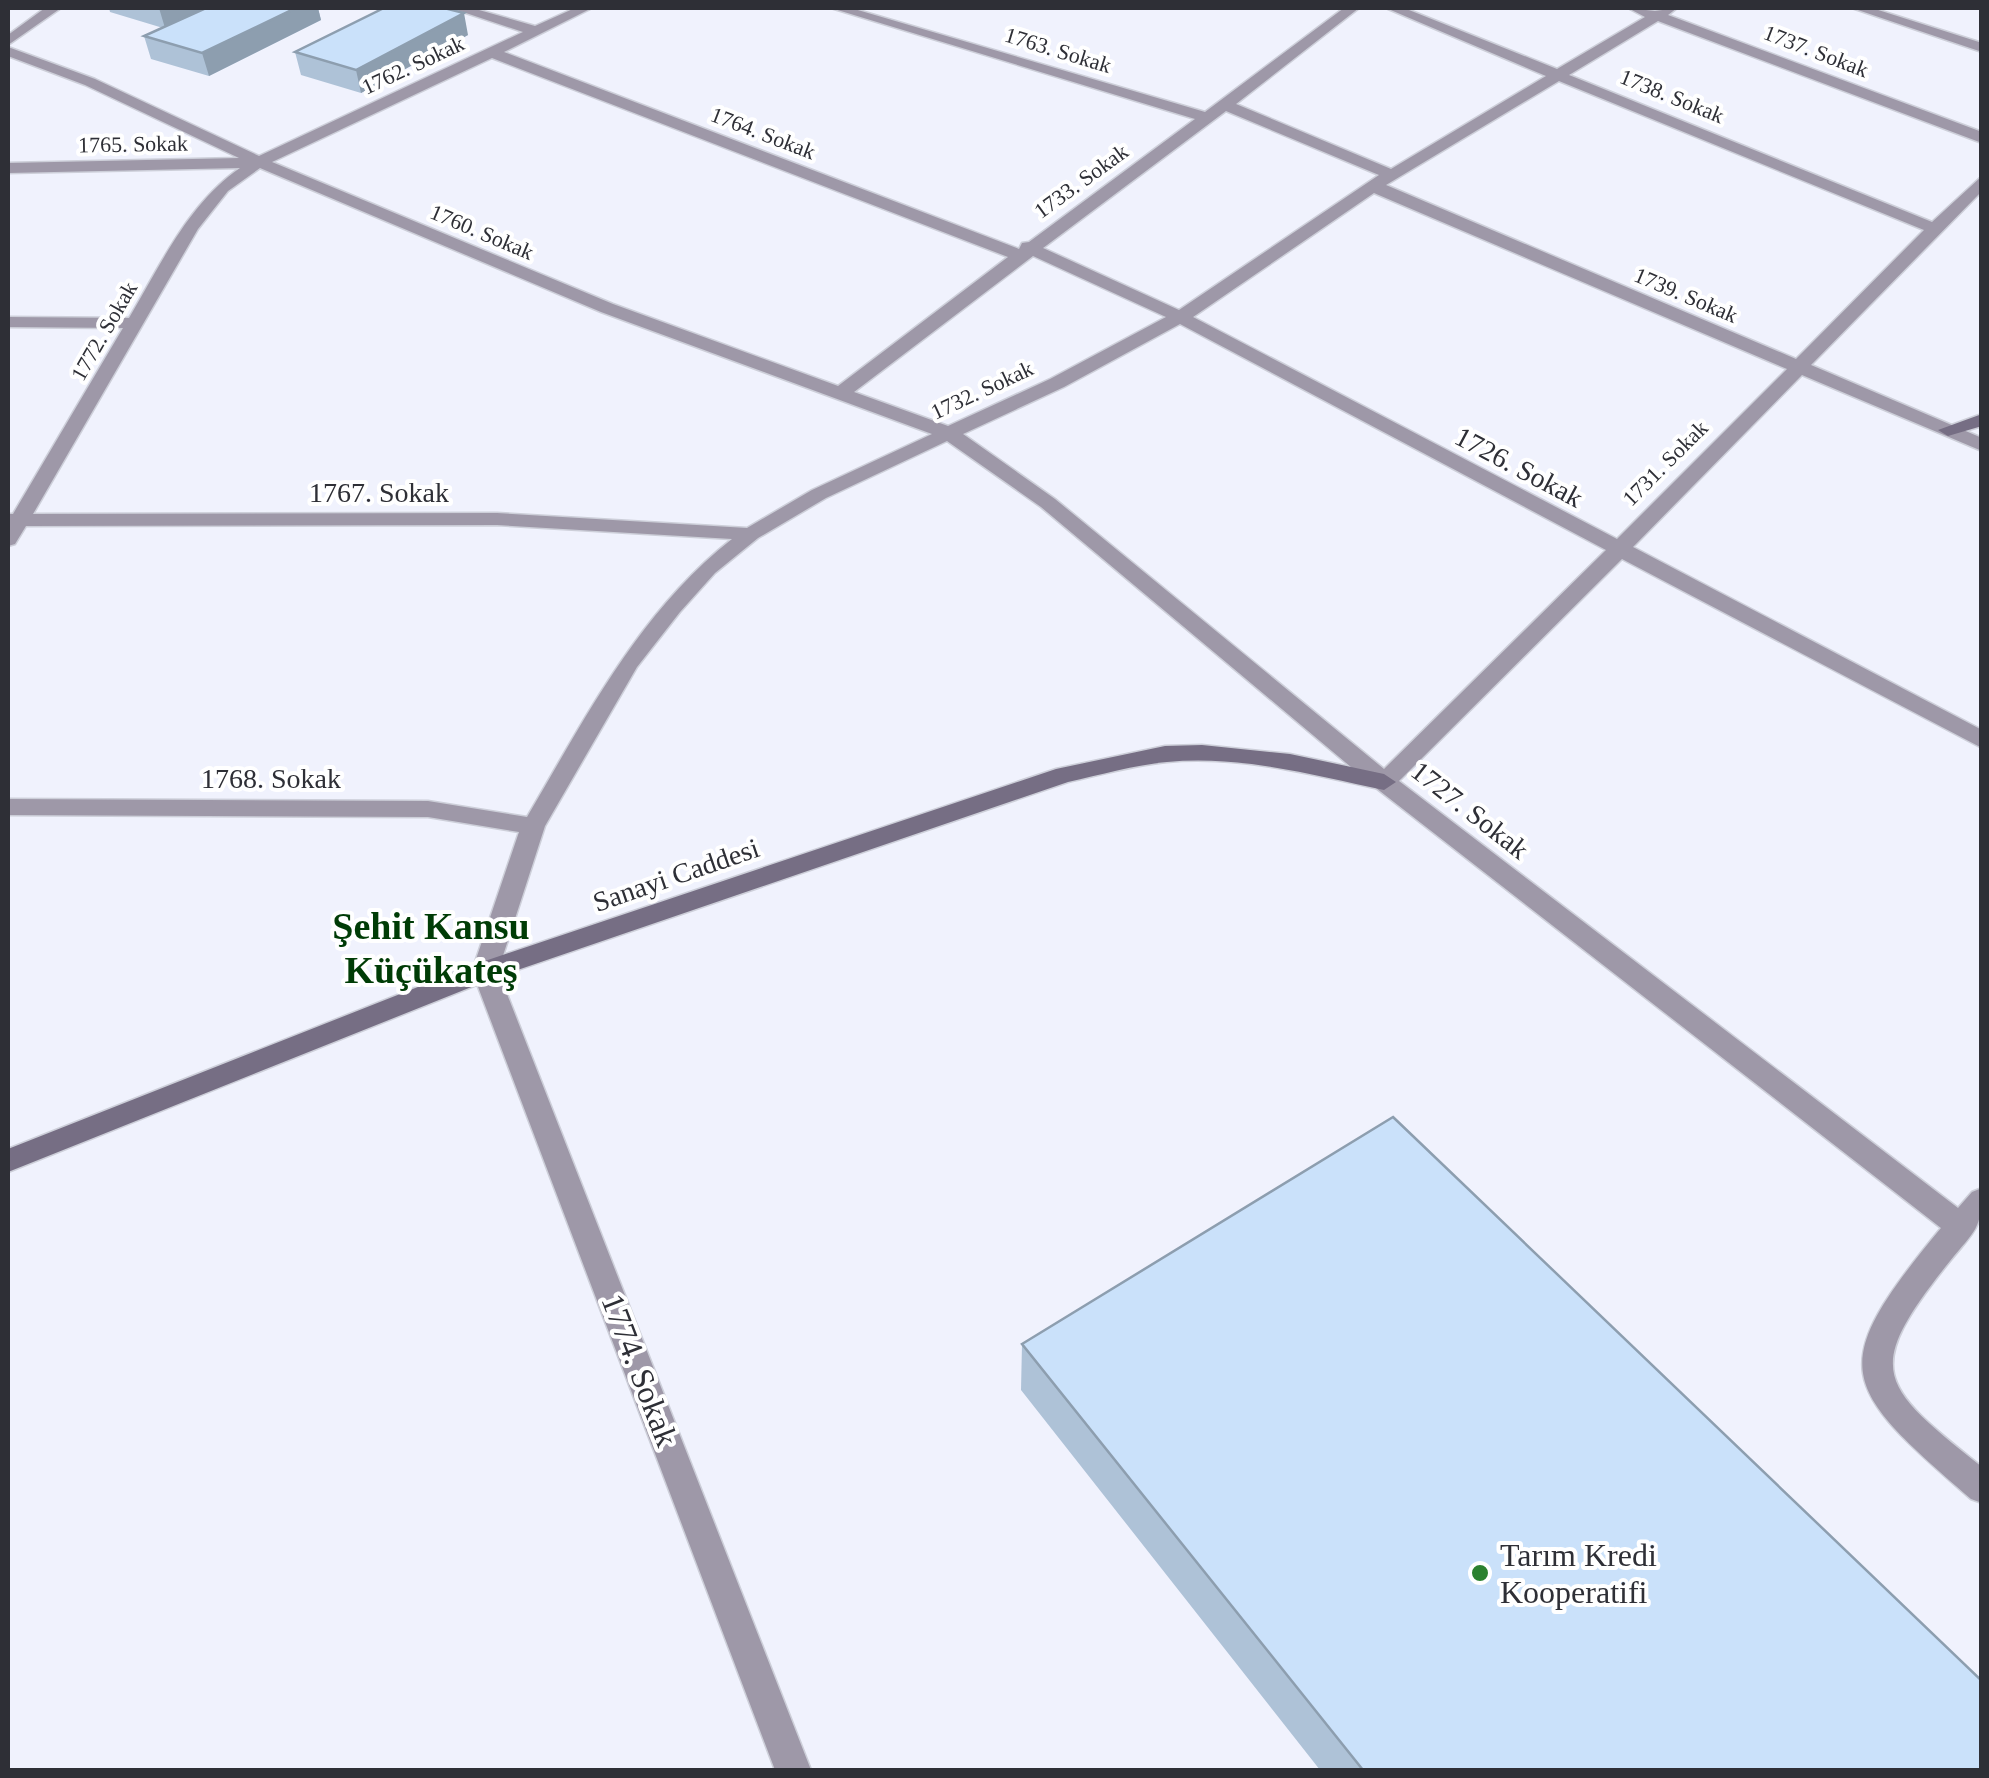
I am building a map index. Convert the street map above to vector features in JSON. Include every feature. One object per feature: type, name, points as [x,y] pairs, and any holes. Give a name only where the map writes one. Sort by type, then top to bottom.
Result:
[{"type":"street","points":[[8,42],[54,8]]},
{"type":"street","points":[[458,8],[536,31]]},
{"type":"street","name":"1762. Sokak","points":[[259,162],[585,8]]},
{"type":"street","name":"1763. Sokak","points":[[838,8],[1208,118]]},
{"type":"street","name":"1733. Sokak","points":[[840,394],[1023,251],[1226,105],[1352,8]]},
{"type":"street","name":"1738. Sokak","points":[[1393,8],[1933,228]]},
{"type":"street","name":"1737. Sokak","points":[[1634,8],[1663,12],[1982,138]]},
{"type":"street","points":[[1860,8],[1982,48]]},
{"type":"street","name":"1732. Sokak","points":[[485,971],[533,826],[628,664],[708,568],[751,534],[819,494],[1058,382],[1180,317],[1374,186],[1663,12]]},
{"type":"street","name":"1760. Sokak","points":[[8,51],[90,82],[259,162],[624,315],[948,433]]},
{"type":"street","name":"1764. Sokak","points":[[491,52],[1023,251]]},
{"type":"street","points":[[1226,105],[1392,175]]},
{"type":"street","name":"1765. Sokak","points":[[8,168],[259,162]]},
{"type":"street","name":"1772. Sokak","points":[[8,540],[13,520],[204,208],[222,188],[259,162]]},
{"type":"street","name":"1731. Sokak","points":[[1384,782],[1458,713],[1614,550],[1982,181]]},
{"type":"street","name":"1739. Sokak","points":[[1374,186],[1982,444]]},
{"type":"street","name":"1726. Sokak","points":[[1023,251],[1180,317],[1614,550],[1982,740]]},
{"type":"street","points":[[8,322],[135,324]]},
{"type":"street","points":[[1948,430],[1982,420]]},
{"type":"street","name":"1727. Sokak","points":[[948,433],[1048,503],[1384,782],[1961,1227]]},
{"type":"street","name":"1767. Sokak","points":[[13,520],[497,519],[751,534]]},
{"type":"street","name":"Sanayi Caddesi","points":[[8,1161],[485,971],[1064,776],[1166,754],[1244,755],[1384,782]]},
{"type":"street","name":"1768. Sokak","points":[[8,807],[428,810],[533,826]]},
{"type":"street","name":"1774. Sokak","points":[[485,971],[792,1770]]},
{"type":"street","points":[[1982,1200],[1926,1268],[1893,1318],[1878,1345],[1875,1367],[1884,1393],[1902,1417],[1982,1488]]},
{"type":"building","points":[[206,8],[296,8],[202,53],[144,36]]},
{"type":"building","points":[[384,8],[444,8],[464,13],[356,70],[295,52]]},
{"type":"building","name":"Tarım Kredi Kooperatifi","points":[[1393,1117],[1982,1681],[1982,1770],[1363,1770],[1022,1344]]},
{"type":"place","name":"Tarım Kredi Kooperatifi","points":[[1480,1573]]},
{"type":"district","name":"Şehit Kansu Küçükateş","points":[[431,948]]}]
